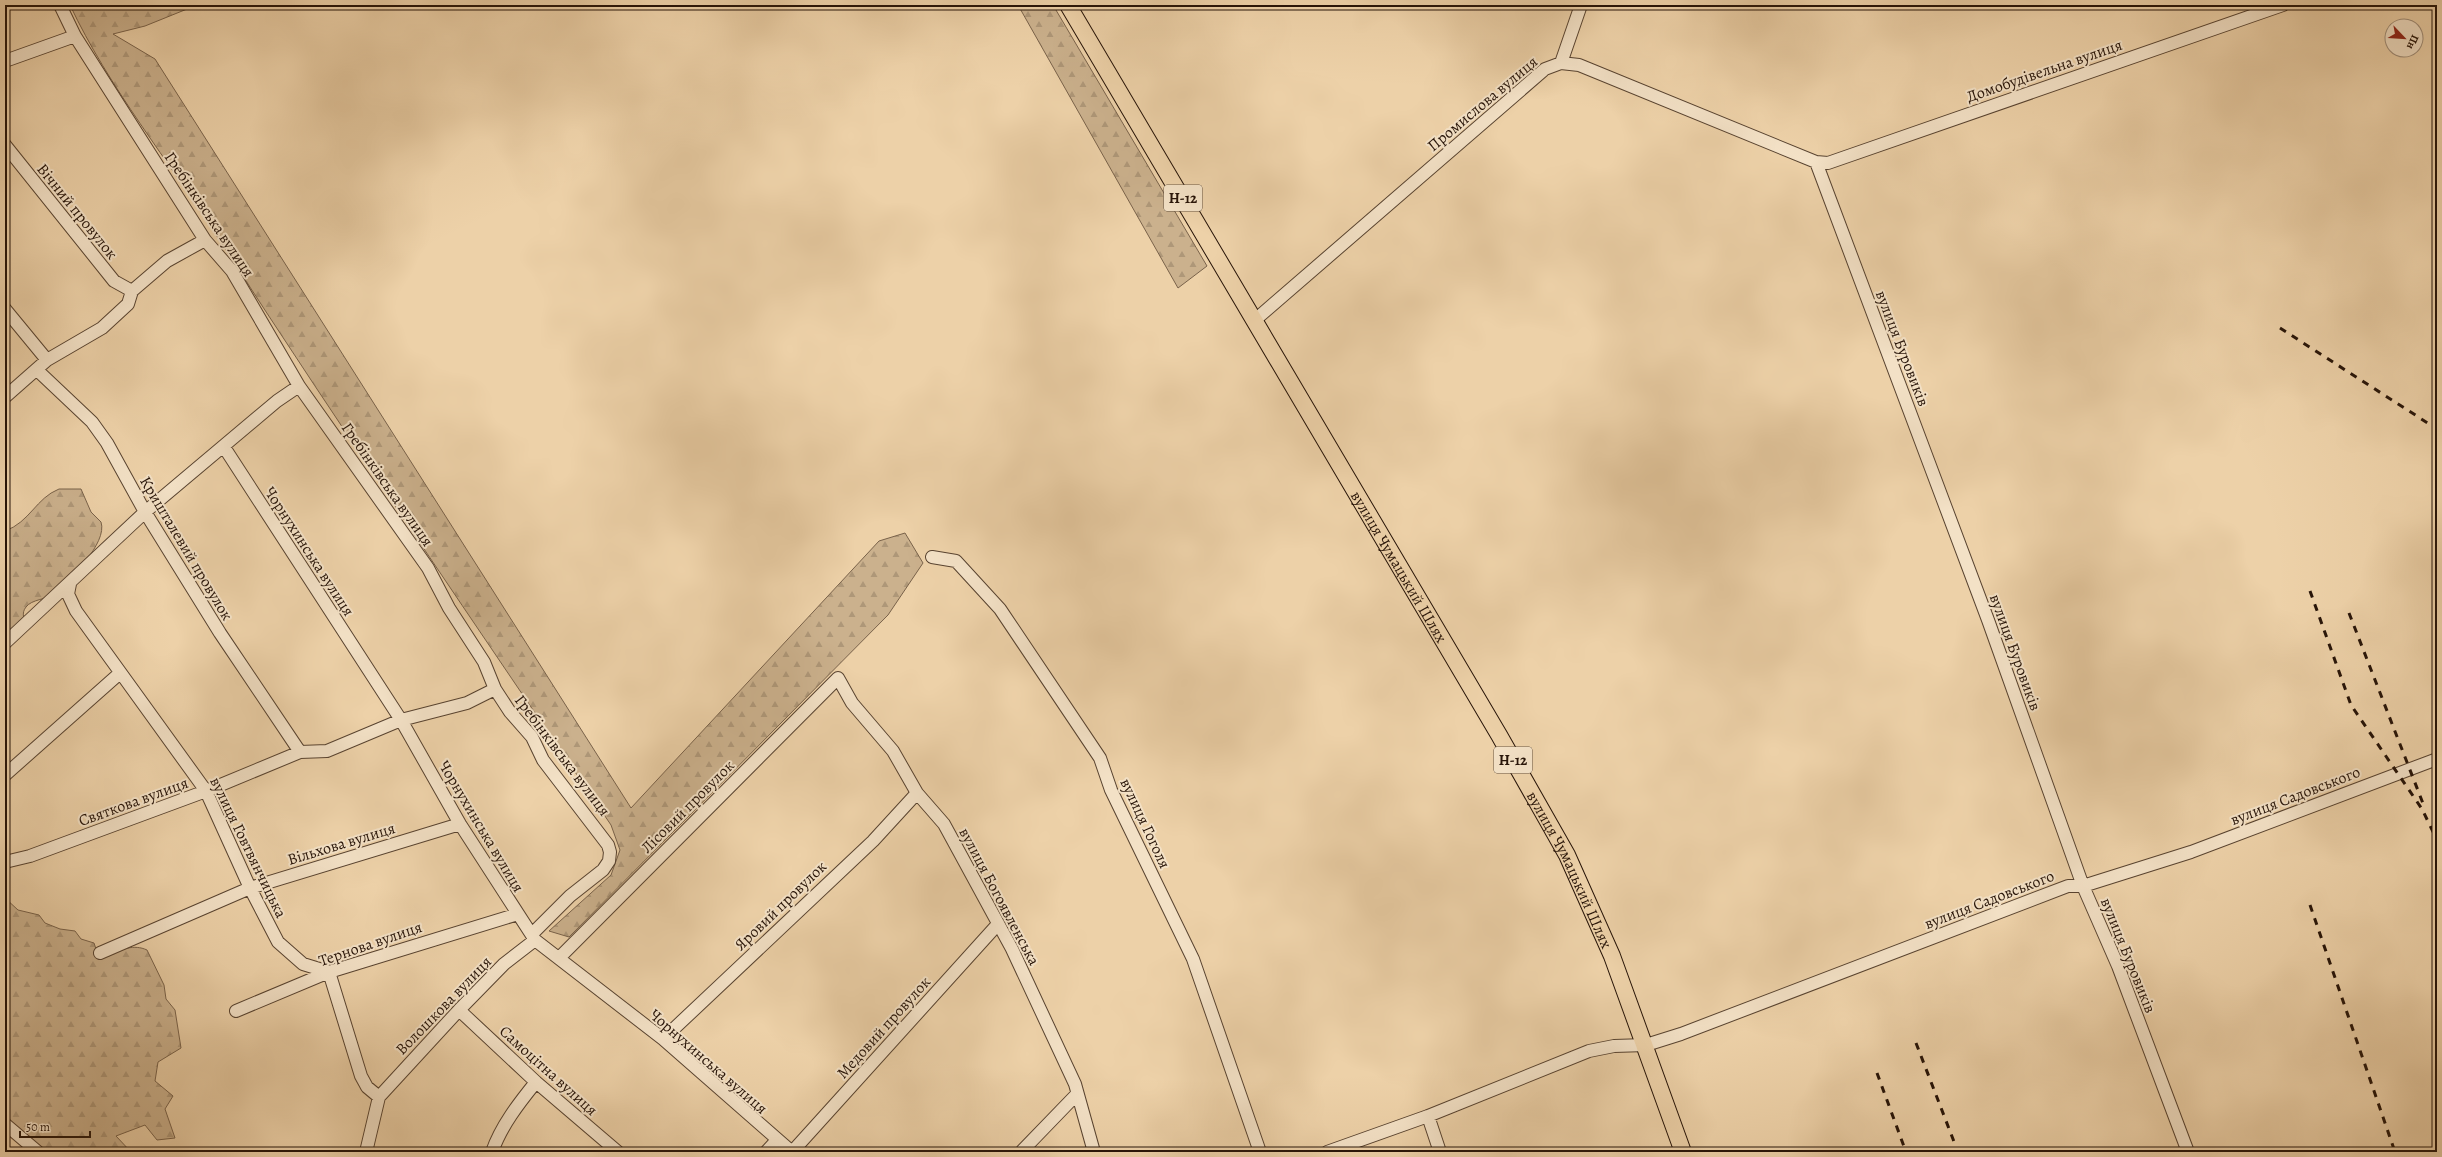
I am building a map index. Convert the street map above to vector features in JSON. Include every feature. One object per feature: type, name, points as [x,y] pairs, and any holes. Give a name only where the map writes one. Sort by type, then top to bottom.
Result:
[{"type":"main road","name":"вулиця Чумацький Шлях","points":[[1068,5],[1499,735],[1567,855],[1612,956],[1646,1045],[1683,1152]]},
{"type":"street","name":"Гребінківська вулиця","points":[[60,5],[75,36],[206,240],[232,272],[299,386],[428,568],[449,608],[484,662],[495,689],[510,712],[532,737],[543,760],[599,830],[610,852],[603,870],[570,896],[533,937]]},
{"type":"street","points":[[1561,63],[1581,5]]},
{"type":"street","name":"Домобудівельна вулиця","points":[[1816,162],[1828,163],[1845,158],[2283,5]]},
{"type":"street","points":[[5,62],[75,36]]},
{"type":"street","name":"Промислова вулиця","points":[[1254,320],[1545,69],[1561,63],[1579,66],[1816,162]]},
{"type":"street","name":"Вічний провулок","points":[[5,145],[114,281],[132,291]]},
{"type":"street","name":"вулиця Буровиків","points":[[1816,162],[1988,620],[2083,886],[2118,966],[2188,1152]]},
{"type":"street","points":[[5,397],[47,360],[102,328],[128,304],[132,291],[167,262],[206,240]]},
{"type":"street","points":[[5,309],[47,360]]},
{"type":"street","name":"Кришталевий провулок","points":[[37,370],[92,422],[108,443],[145,512],[220,633],[300,752]]},
{"type":"street","points":[[5,643],[70,584],[145,512],[277,401],[299,386]]},
{"type":"street","name":"Чорнухинська вулиця","points":[[224,446],[401,720],[460,824],[533,937],[663,1039],[792,1152]]},
{"type":"street","name":"вулиця Гоголя","points":[[932,557],[956,561],[1000,609],[1100,758],[1111,790],[1193,959],[1260,1152]]},
{"type":"street","name":"вулиця Говтвянчицька","points":[[70,584],[68,594],[76,611],[120,673],[158,722],[206,791],[250,888],[278,942],[303,964],[329,972]]},
{"type":"street","points":[[5,775],[120,673]]},
{"type":"street","name":"вулиця Богоявленська","points":[[838,678],[852,703],[893,751],[917,793],[944,824],[1012,949],[1077,1094],[1094,1152]]},
{"type":"street","name":"Лісовий провулок","points":[[559,958],[838,678]]},
{"type":"street","name":"Святкова вулиця","points":[[5,862],[30,856],[206,791],[300,752],[327,751],[401,720],[468,702],[495,689]]},
{"type":"street","name":"вулиця Садовського","points":[[1327,1152],[1428,1116],[1588,1051],[1614,1046],[1646,1045],[1681,1034],[2068,886],[2083,886],[2191,852],[2437,759]]},
{"type":"street","name":"Яровий провулок","points":[[663,1039],[873,841],[917,793]]},
{"type":"street","name":"Вільхова вулиця","points":[[100,953],[250,888],[460,824]]},
{"type":"street","name":"Тернова вулиця","points":[[236,1011],[329,972],[518,914]]},
{"type":"street","name":"Медовий провулок","points":[[792,1152],[998,924]]},
{"type":"street","name":"Волошкова вулиця","points":[[379,1097],[459,1010],[533,937]]},
{"type":"street","points":[[329,972],[361,1076],[368,1087],[379,1097],[366,1152]]},
{"type":"street","name":"Самоцітна вулиця","points":[[459,1010],[536,1082],[617,1152]]},
{"type":"street","points":[[492,1152],[496,1140],[519,1104],[536,1082]]},
{"type":"street","points":[[1021,1152],[1077,1094]]},
{"type":"street","points":[[1428,1116],[1440,1152]]},
{"type":"street","points":[[5,1124],[38,1152]]},
{"type":"street","points":[[766,1152],[777,1140]]},
{"type":"green space","points":[[70,5],[197,5],[145,26],[113,34],[155,59],[631,808],[879,541],[905,533],[923,563],[888,615],[569,937],[549,931],[611,875],[620,850],[611,825],[462,606],[199,209],[140,124],[103,66]]},
{"type":"green space","points":[[1018,5],[1053,5],[1207,266],[1178,288]]},
{"type":"green space","points":[[59,489],[81,489],[91,512],[101,522],[102,531],[99,540],[86,561],[60,588],[50,596],[32,602],[24,609],[23,614],[27,627],[5,651],[5,531],[21,522],[44,498]]},
{"type":"green space","points":[[5,898],[18,910],[39,915],[45,923],[60,929],[75,931],[81,939],[94,943],[96,949],[109,956],[118,951],[132,947],[147,950],[164,985],[166,999],[175,1010],[181,1048],[158,1062],[155,1081],[173,1096],[165,1109],[175,1138],[157,1140],[145,1125],[116,1136],[131,1152],[36,1152],[5,1120]]},
{"type":"railway","points":[[2280,328],[2437,429]]},
{"type":"railway","points":[[2310,591],[2351,705],[2422,809],[2437,840]]},
{"type":"railway","points":[[2349,613],[2424,806]]},
{"type":"railway","points":[[2310,905],[2395,1152]]},
{"type":"railway","points":[[1916,1043],[1958,1152]]},
{"type":"railway","points":[[1877,1073],[1906,1152]]}]
